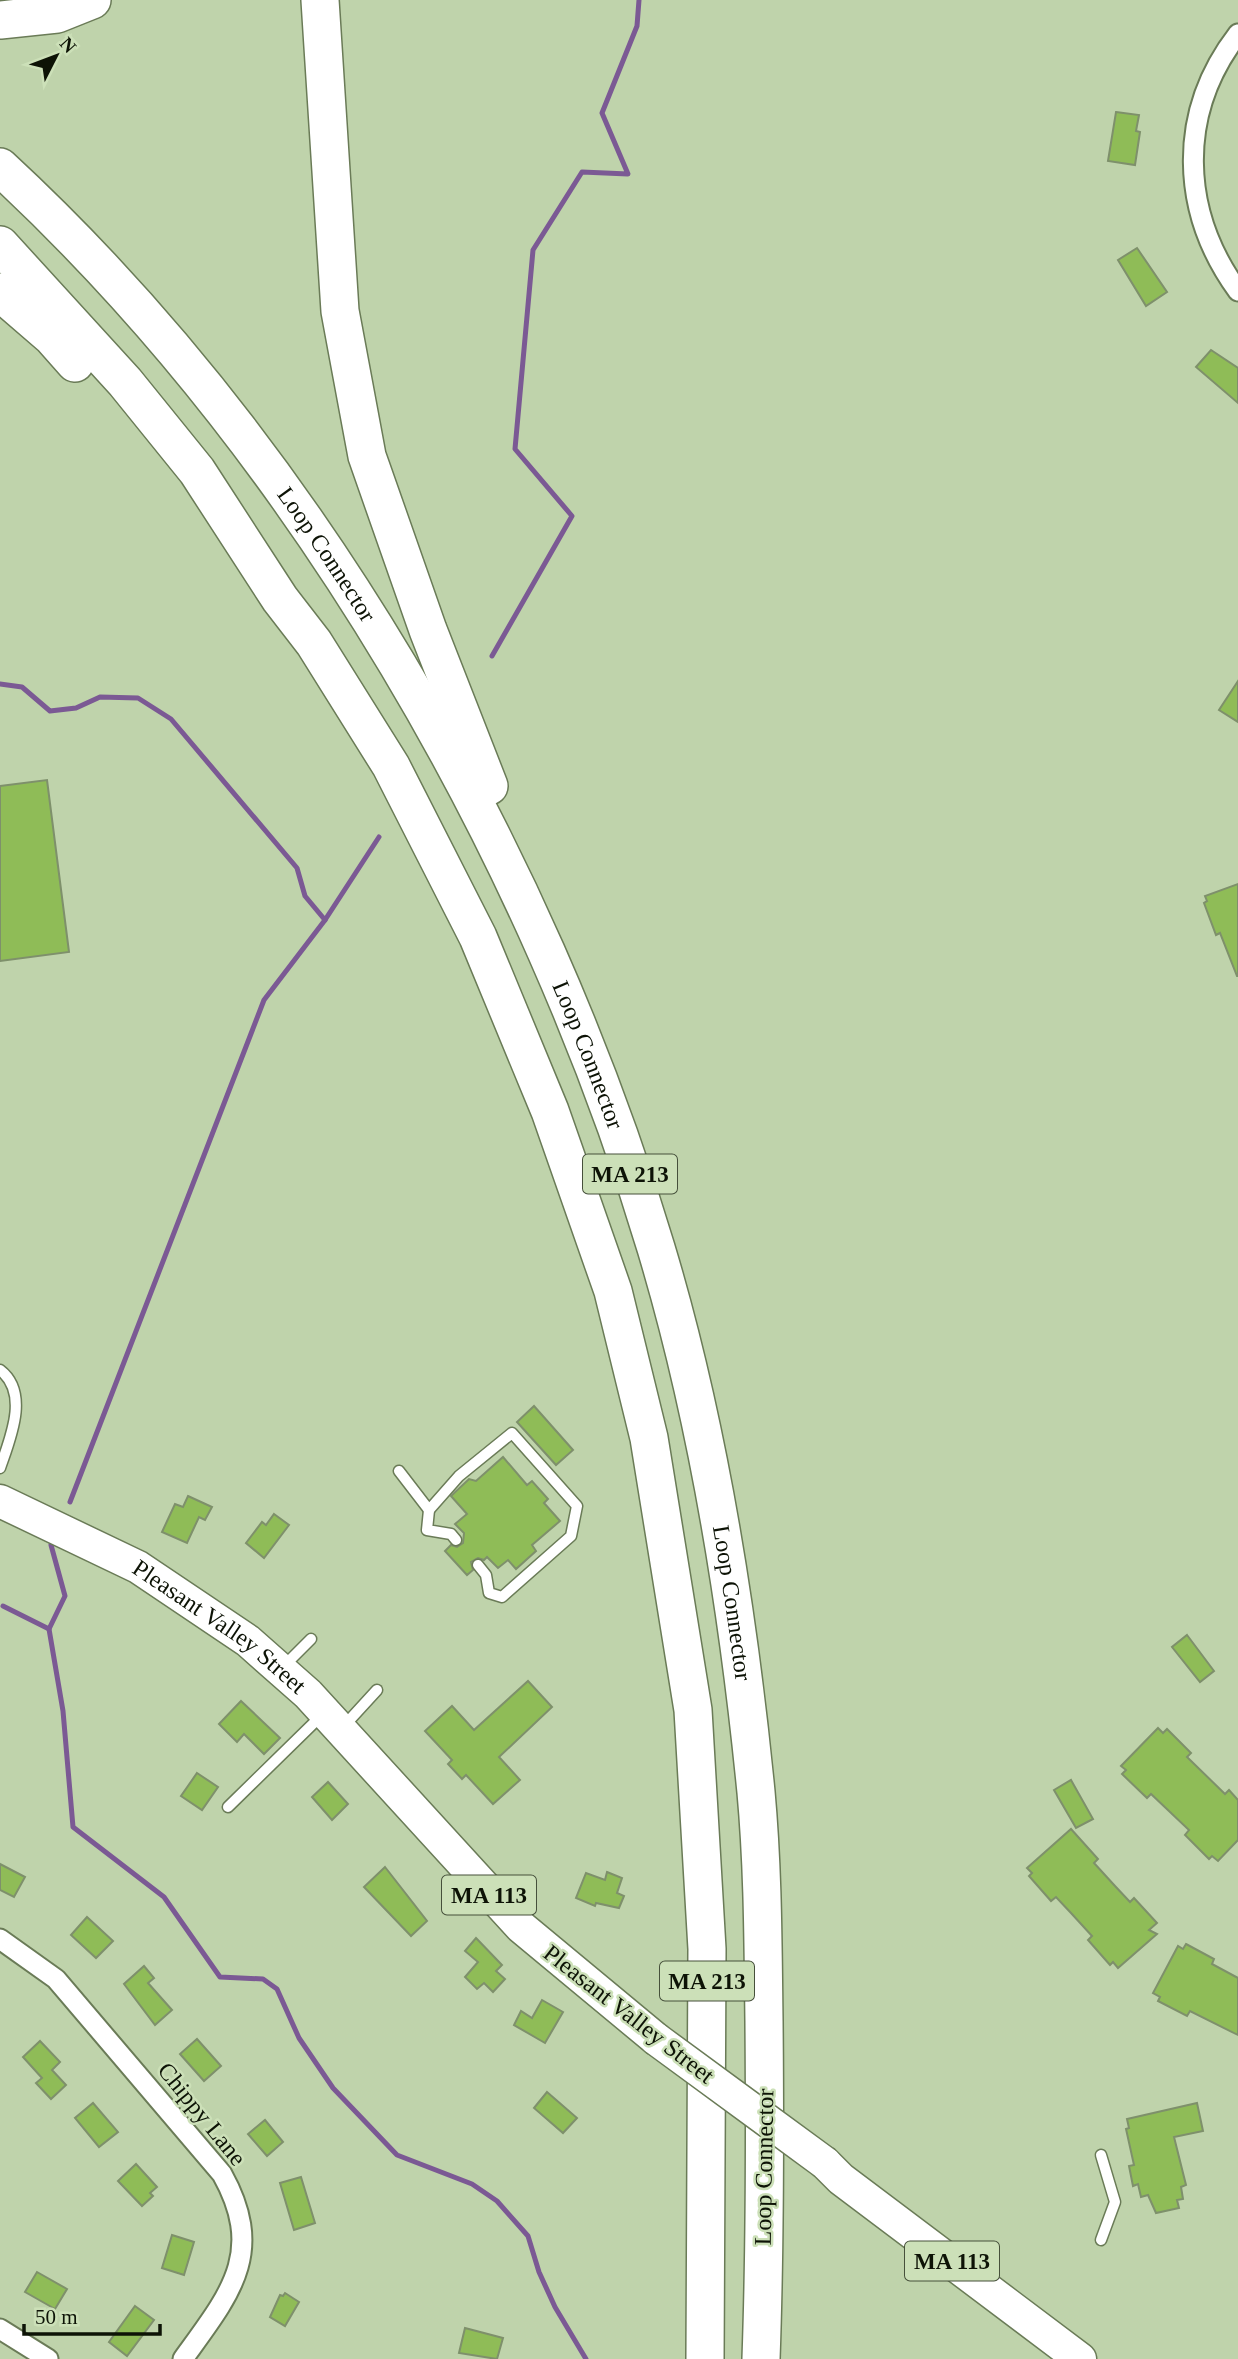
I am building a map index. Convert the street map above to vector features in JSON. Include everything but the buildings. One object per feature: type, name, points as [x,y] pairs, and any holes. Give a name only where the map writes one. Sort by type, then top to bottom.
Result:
[{"type":"highway","points":[[0,20],[57,13],[92,0]]},
{"type":"highway","points":[[320,0],[340,311],[368,456],[428,630],[477,752],[556,971]]},
{"type":"highway","name":"Loop Connector","points":[[0,167],[56,219],[178,356],[262,461],[354,595],[430,718],[556,971],[587,1049],[656,1247],[699,1415],[728,1570],[757,1796],[762,1900],[765,2158],[761,2359]]},
{"type":"highway","name":"MA 213","points":[[0,246],[125,382],[197,471],[236,527],[280,599],[314,643],[391,766],[467,912],[550,1111],[612,1291],[649,1438],[693,1710],[707,1949],[705,2359]]},
{"type":"highway","points":[[0,292],[52,337],[112,403],[236,527]]},
{"type":"main road","name":"Pleasant Valley Street","points":[[0,1501],[138,1567],[238,1633],[281,1669],[333,1721],[521,1927],[656,2039],[825,2163],[841,2179],[1080,2359]]},
{"type":"street","points":[[1238,34],[1212,71],[1203,95],[1192,156],[1195,192],[1205,230],[1223,270],[1238,290]]},
{"type":"street","name":"Chippy Lane","points":[[0,1939],[38,1965],[64,1988],[222,2174],[233,2194],[244,2236],[241,2259],[220,2307],[183,2359]]},
{"type":"street","points":[[0,2329],[48,2359]]},
{"type":"lane","points":[[0,1370],[11,1385],[16,1415],[0,1468]]},
{"type":"lane","points":[[456,1540],[451,1534],[428,1530],[429,1510],[459,1476],[512,1433],[577,1506],[571,1536],[502,1597],[489,1593],[486,1575],[478,1565]]},
{"type":"lane","points":[[399,1471],[429,1510]]},
{"type":"lane","points":[[281,1669],[311,1639]]},
{"type":"lane","points":[[229,1807],[333,1721],[377,1690]]},
{"type":"lane","points":[[1101,2155],[1115,2202],[1101,2240]]},
{"type":"waterway","points":[[492,656],[572,516],[515,449],[533,250],[582,172],[628,174],[602,113],[637,26],[639,0]]},
{"type":"waterway","points":[[0,684],[22,687],[50,711],[76,708],[100,697],[138,698],[171,719],[297,868],[305,896],[325,920]]},
{"type":"waterway","points":[[70,1502],[264,1000],[325,920],[379,837]]},
{"type":"waterway","points":[[49,1629],[65,1596],[51,1545]]},
{"type":"waterway","points":[[3,1606],[49,1629],[63,1711],[73,1827],[164,1897],[220,1977],[263,1979],[277,1989],[299,2038],[333,2088],[397,2155],[472,2184],[497,2201],[528,2236],[539,2272],[555,2307],[586,2359]]}]
